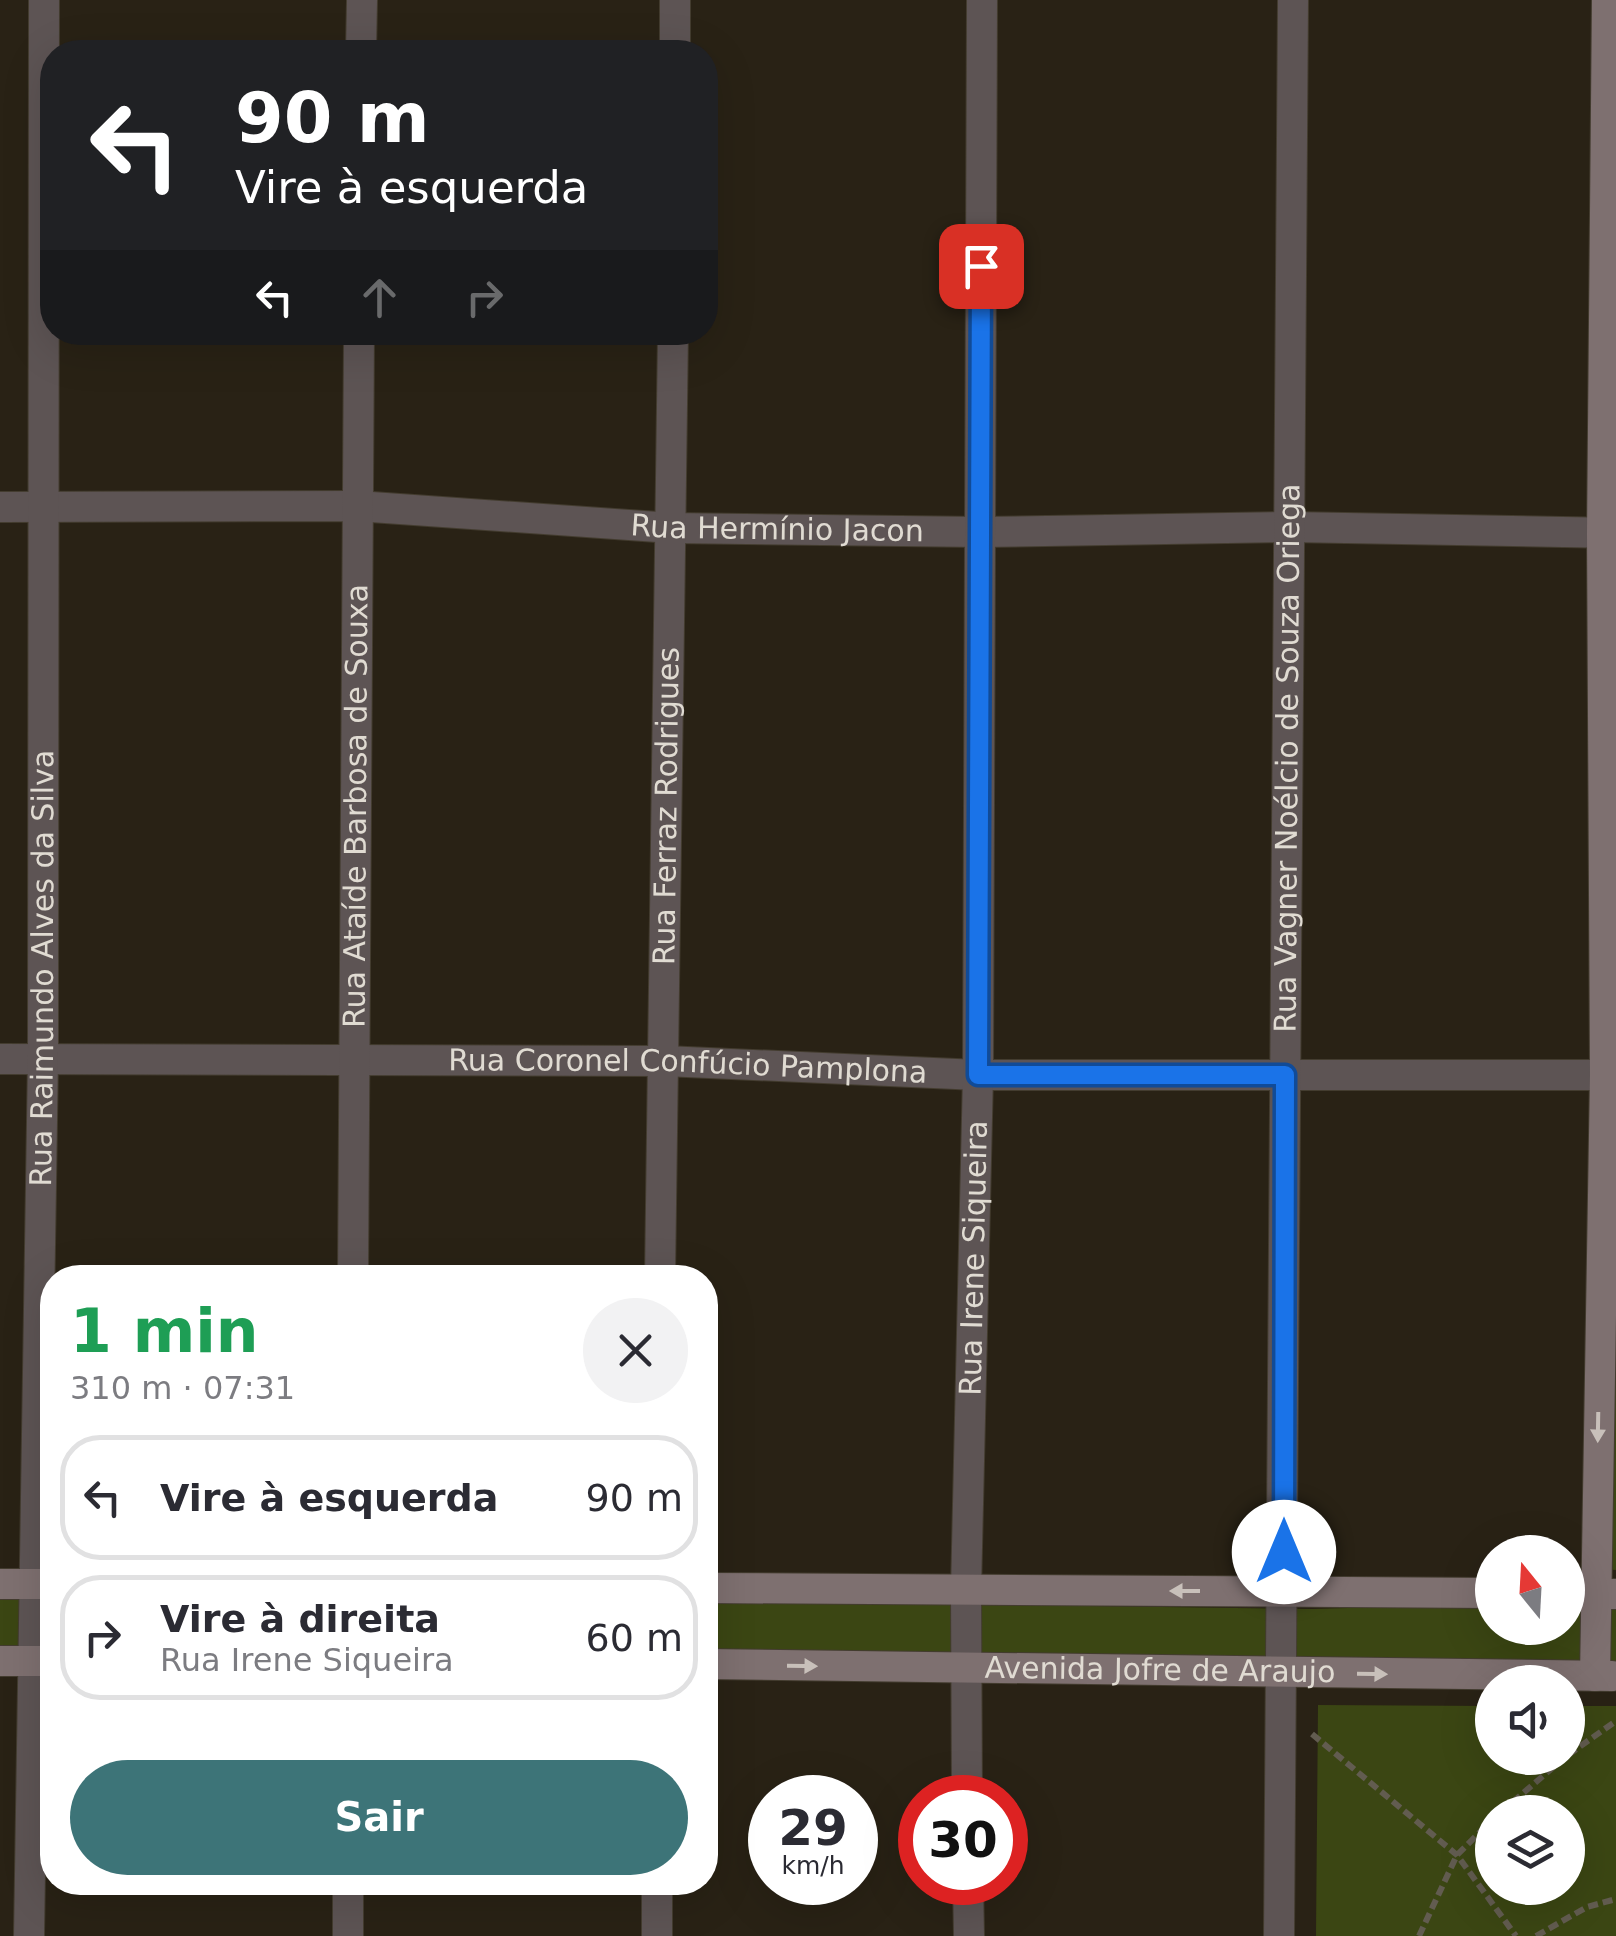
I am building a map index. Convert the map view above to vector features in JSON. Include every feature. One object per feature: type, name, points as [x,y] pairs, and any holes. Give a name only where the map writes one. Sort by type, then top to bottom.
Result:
[{"type":"main road","points":[[1606,1676],[1592,1594],[1611,1075],[1607,0]]},
{"type":"main road","points":[[0,1584],[40,1584]]},
{"type":"main road","points":[[718,1588],[1475,1593]]},
{"type":"main road","name":"Avenida Jofre de Araujo","points":[[718,1664],[1606,1676]]},
{"type":"street","name":"Rua Raimundo Alves da Silva","points":[[44,0],[44,40]]},
{"type":"street","points":[[361,40],[362,0]]},
{"type":"street","points":[[675,0],[675,40]]},
{"type":"street","name":"Rua Irene Siqueira","points":[[967,1775],[966,1590],[978,1075],[982,0]]},
{"type":"street","name":"Rua Vagner Noélcio de Souza Oriega","points":[[1279,1936],[1292,0]]},
{"type":"street","name":"Rua Raimundo Alves da Silva","points":[[41,345],[44,1265]]},
{"type":"street","name":"Rua Ataíde Barbosa de Souxa","points":[[353,1265],[359,345]]},
{"type":"street","name":"Rua Ferraz Rodrigues","points":[[660,1265],[673,345]]},
{"type":"street","name":"Rua Hermínio Jacon","points":[[0,506],[357,506],[672,528],[980,532],[1290,527],[1609,534]]},
{"type":"street","name":"Rua Coronel Confúcio Pamplona","points":[[0,1059],[665,1061],[978,1075],[1611,1075]]},
{"type":"street","name":"Rua Raimundo Alves da Silva","points":[[29,1936],[28,1661],[40,1607]]},
{"type":"street","points":[[348,1895],[348,1936]]},
{"type":"street","points":[[657,1895],[657,1936]]},
{"type":"street","points":[[968,1905],[969,1936]]},
{"type":"path","points":[[1281,1708],[1456,1854],[1516,1936]]},
{"type":"path","points":[[1585,1742],[1616,1720]]},
{"type":"path","points":[[1521,1795],[1544,1775]]},
{"type":"path","points":[[1419,1936],[1456,1854],[1475,1836]]},
{"type":"path","points":[[1536,1936],[1587,1907],[1616,1898]]},
{"type":"green space","points":[[1616,1189],[1616,1570],[1602,1569]]},
{"type":"green space","points":[[0,1599],[40,1600],[40,1653],[0,1652]]},
{"type":"green space","points":[[718,1601],[1312,1609],[1475,1604],[1475,1645],[1585,1645],[1585,1602],[1616,1601],[1616,1669],[1585,1669],[1585,1665],[1475,1667],[718,1657]]},
{"type":"green space","points":[[1318,1705],[1475,1706],[1475,1775],[1585,1775],[1585,1706],[1616,1706],[1616,1936],[1316,1936]]},
{"type":"route","points":[[981,266],[978,1075],[1285,1075],[1284,1552]]}]
